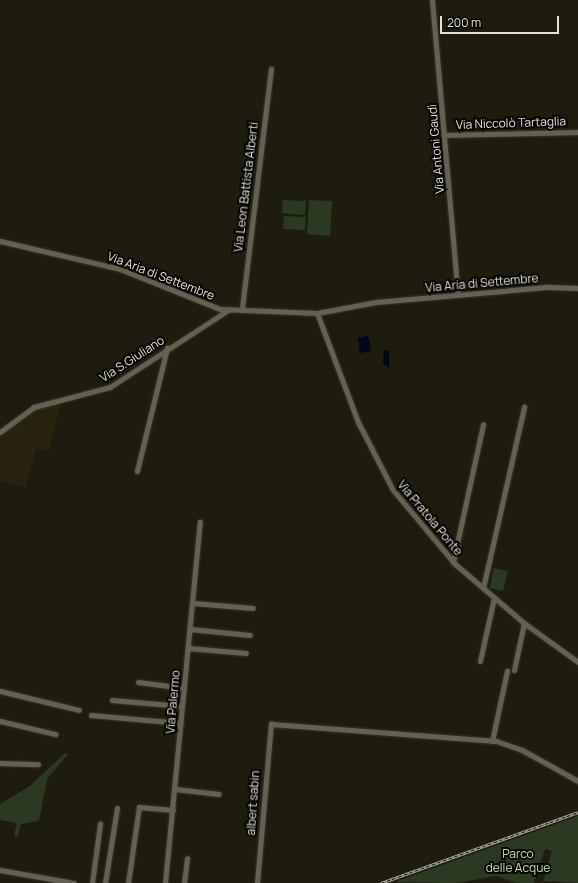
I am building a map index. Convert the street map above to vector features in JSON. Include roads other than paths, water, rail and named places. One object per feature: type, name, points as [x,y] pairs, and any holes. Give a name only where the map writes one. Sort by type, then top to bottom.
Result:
[{"type":"street","name":"Via Antoni Gaudì","points":[[432,0],[458,295]]},
{"type":"street","name":"Via Leon Battista Alberti","points":[[242,308],[271,69]]},
{"type":"street","name":"Via Niccolò Tartaglia","points":[[445,135],[578,132]]},
{"type":"street","name":"Via Aria di Settembre","points":[[0,241],[120,269],[228,310],[242,308],[318,316],[348,305],[549,287],[578,288]]},
{"type":"street","name":"Via S.Giuliano","points":[[0,432],[34,407],[110,387],[166,348],[228,310]]},
{"type":"street","name":"Via Pratola Ponte","points":[[318,316],[358,422],[384,475],[453,562],[524,623],[578,662]]},
{"type":"street","points":[[137,471],[166,348]]},
{"type":"street","points":[[483,588],[524,407]]},
{"type":"street","points":[[453,562],[483,424]]},
{"type":"street","name":"Via Palermo","points":[[165,883],[200,522]]},
{"type":"street","points":[[480,661],[494,598]]},
{"type":"street","points":[[193,603],[253,608]]},
{"type":"street","points":[[514,670],[524,623]]},
{"type":"street","points":[[190,629],[250,635]]},
{"type":"street","points":[[188,648],[246,652]]},
{"type":"street","points":[[507,671],[492,741],[522,750],[578,781]]},
{"type":"street","points":[[138,682],[184,688]]},
{"type":"street","points":[[0,691],[79,710]]},
{"type":"street","points":[[112,700],[182,706]]},
{"type":"street","points":[[91,715],[181,723]]},
{"type":"street","points":[[0,721],[55,734]]},
{"type":"street","name":"albert sabin","points":[[257,883],[271,724],[492,741]]},
{"type":"street","points":[[0,763],[38,764]]},
{"type":"street","points":[[175,789],[219,794]]},
{"type":"street","points":[[128,883],[139,807],[173,810]]},
{"type":"street","points":[[105,883],[117,808]]},
{"type":"street","points":[[92,883],[100,824]]},
{"type":"street","points":[[184,883],[187,858]]},
{"type":"street","points":[[0,870],[74,883]]},
{"type":"water","points":[[368,336],[371,351],[360,353],[358,338]]},
{"type":"water","points":[[384,350],[389,351],[389,368],[383,363]]},
{"type":"railway","points":[[381,883],[578,812]]},
{"type":"park label","name":"Parco delle Acque","points":[[518,861]]}]
